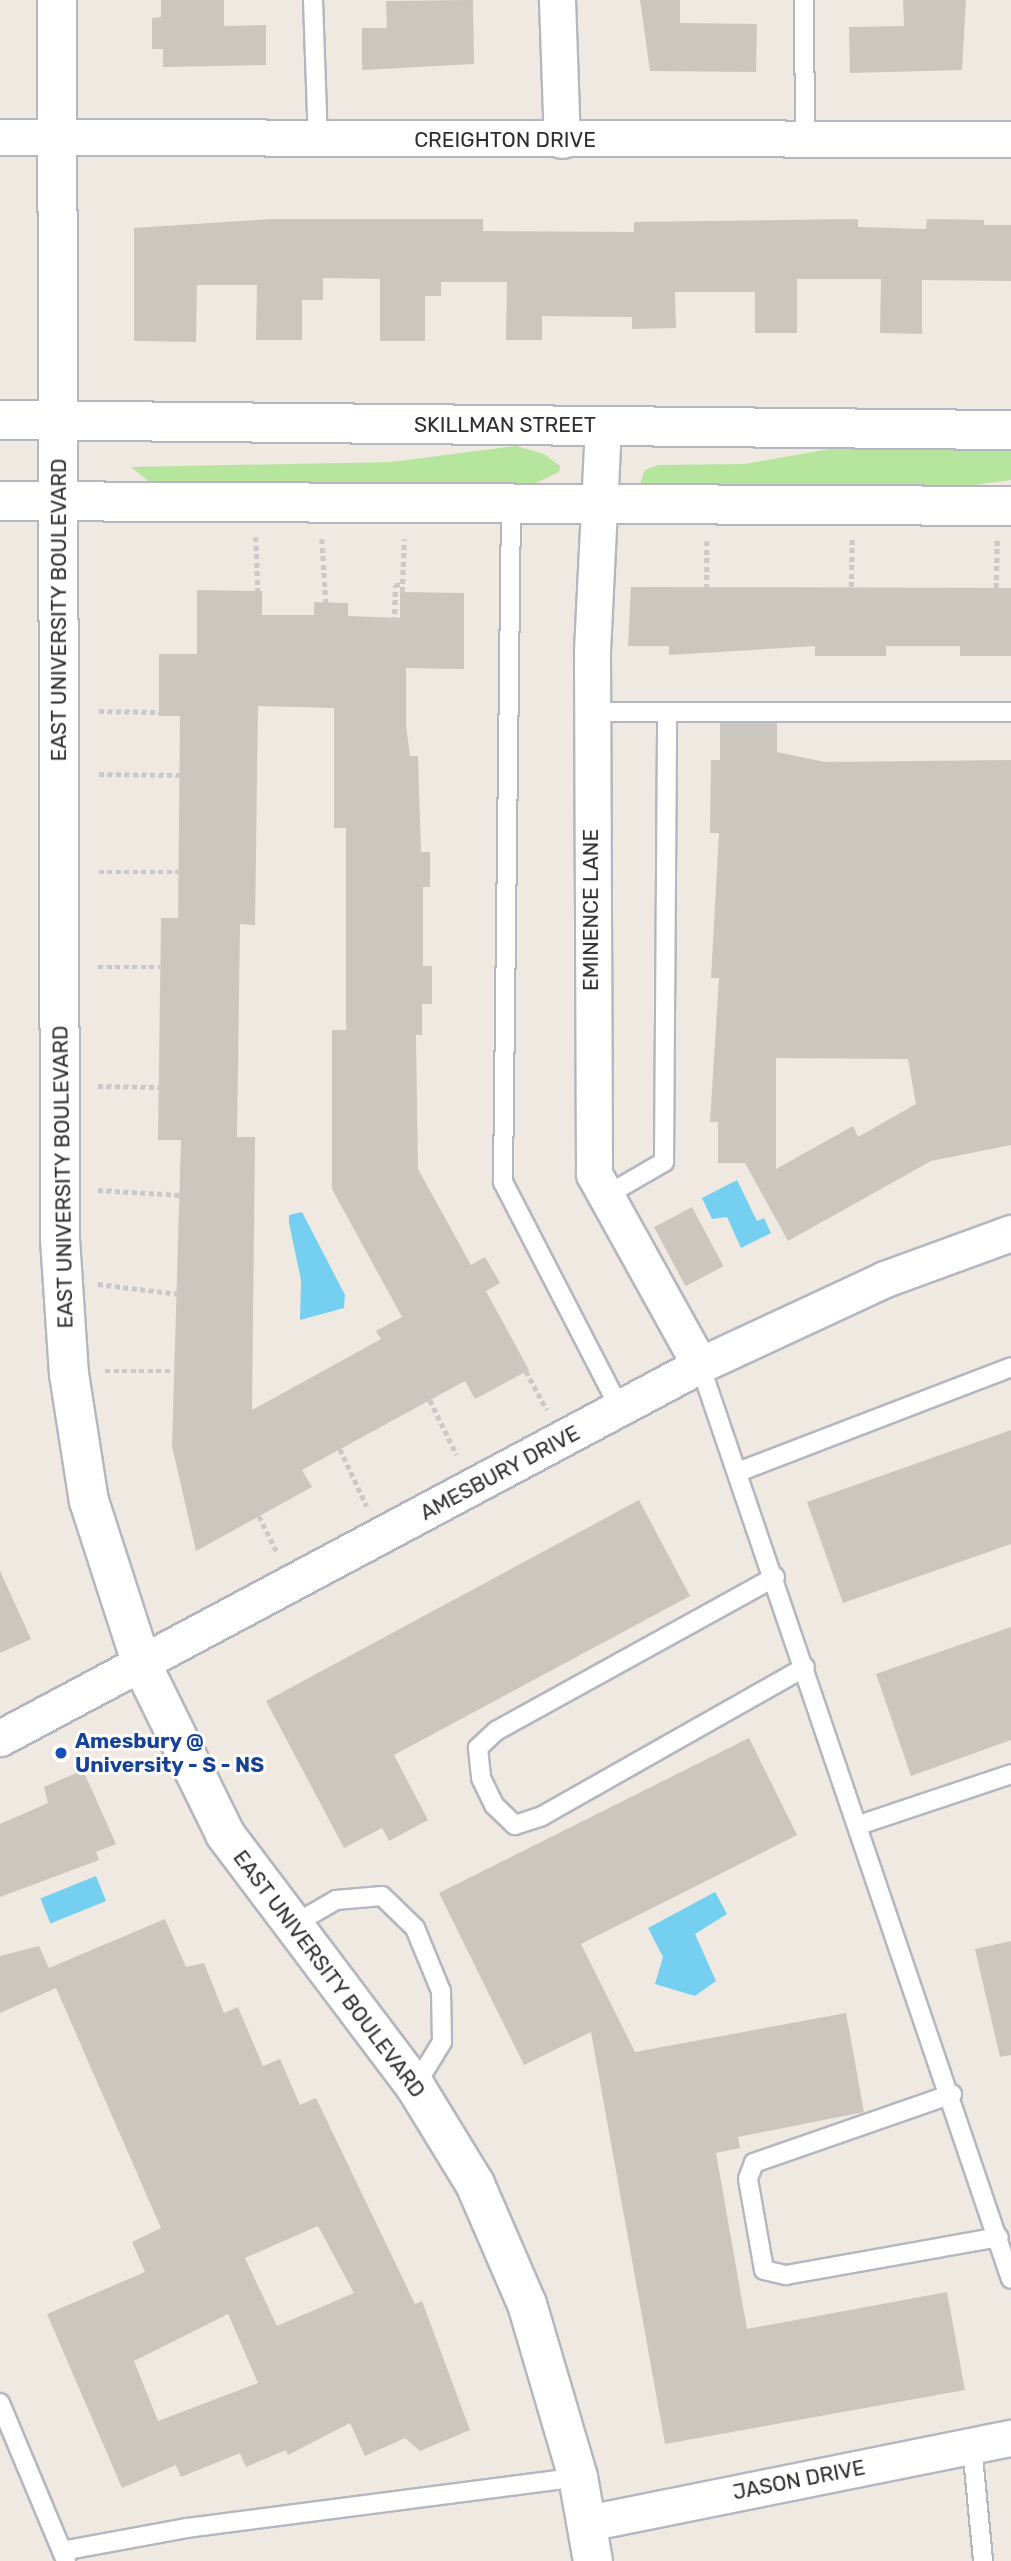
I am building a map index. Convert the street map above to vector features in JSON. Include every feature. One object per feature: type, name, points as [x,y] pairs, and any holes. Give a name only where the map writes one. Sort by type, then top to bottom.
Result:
[{"type":"street","name":"EAST UNIVERSITY BOULEVARD","points":[[57,0],[60,1225],[69,1374],[89,1501],[142,1665],[225,1834],[290,1927],[415,2086],[475,2184],[527,2304],[578,2477],[593,2561]]},
{"type":"street","points":[[557,0],[562,140]]},
{"type":"street","name":"CREIGHTON DRIVE","points":[[0,137],[318,140],[1011,139]]},
{"type":"street","name":"SKILLMAN STREET","points":[[0,420],[1011,430]]},
{"type":"street","name":"EMINENCE LANE","points":[[603,426],[592,712],[591,1115],[594,1174],[700,1365]]},
{"type":"street","points":[[0,501],[59,504],[598,506],[1004,517]]},
{"type":"street","name":"AMESBURY DRIVE","points":[[0,1738],[142,1665],[700,1365],[885,1279],[1011,1233]]},
{"type":"street","name":"JASON DRIVE","points":[[588,2523],[1011,2438]]},
{"type":"lane","points":[[313,0],[318,140]]},
{"type":"lane","points":[[804,0],[805,140]]},
{"type":"lane","points":[[511,506],[503,1182],[620,1409]]},
{"type":"lane","points":[[592,712],[1011,712]]},
{"type":"lane","points":[[607,1195],[664,1162],[667,712]]},
{"type":"lane","points":[[700,1365],[952,2094],[1011,2279]]},
{"type":"lane","points":[[738,1472],[1011,1367]]},
{"type":"lane","points":[[775,1577],[496,1731],[478,1748],[481,1778],[494,1805],[515,1825],[542,1816],[805,1667]]},
{"type":"lane","points":[[859,1825],[1011,1774]]},
{"type":"lane","points":[[290,1927],[336,1900],[382,1896],[415,1928],[441,1991],[442,2042],[415,2086]]},
{"type":"lane","points":[[952,2094],[754,2163],[748,2179],[764,2270],[786,2275],[999,2237]]},
{"type":"lane","points":[[0,2403],[64,2556],[187,2528],[578,2477]]},
{"type":"lane","points":[[972,2446],[983,2561]]},
{"type":"path","points":[[996,588],[1004,517]]},
{"type":"path","points":[[256,526],[258,591]]},
{"type":"path","points":[[322,528],[326,603]]},
{"type":"path","points":[[402,593],[404,528]]},
{"type":"path","points":[[707,530],[707,587]]},
{"type":"path","points":[[851,587],[853,531]]},
{"type":"path","points":[[394,622],[395,585],[402,585]]},
{"type":"path","points":[[99,711],[159,712]]},
{"type":"path","points":[[99,774],[180,775]]},
{"type":"path","points":[[99,872],[178,872]]},
{"type":"path","points":[[98,967],[160,967]]},
{"type":"path","points":[[98,1086],[159,1087]]},
{"type":"path","points":[[98,1190],[180,1195]]},
{"type":"path","points":[[98,1284],[179,1294]]},
{"type":"path","points":[[104,1371],[173,1371]]},
{"type":"path","points":[[526,1371],[550,1414]]},
{"type":"path","points":[[430,1400],[460,1462]]},
{"type":"path","points":[[340,1450],[369,1510]]},
{"type":"path","points":[[259,1516],[280,1558]]},
{"type":"green space","points":[[516,446],[544,454],[560,466],[559,472],[530,486],[159,490],[131,467],[391,462]]},
{"type":"green space","points":[[835,448],[1011,448],[1011,480],[953,488],[647,489],[640,484],[645,470],[658,465],[745,464]]},
{"type":"water","points":[[737,1180],[757,1221],[764,1218],[771,1233],[741,1248],[727,1217],[712,1219],[702,1198]]},
{"type":"water","points":[[302,1212],[345,1295],[344,1308],[300,1320],[301,1280],[289,1215]]},
{"type":"water","points":[[96,1876],[106,1901],[50,1924],[40,1898]]},
{"type":"water","points":[[715,1892],[727,1914],[695,1934],[716,1981],[695,1996],[655,1984],[663,1957],[648,1928]]},
{"type":"building","points":[[161,0],[224,0],[224,26],[266,25],[266,65],[163,67],[163,49],[152,49],[152,18],[161,17]]},
{"type":"building","points":[[473,0],[474,64],[362,70],[362,28],[387,28],[386,1]]},
{"type":"building","points":[[640,0],[680,0],[680,23],[757,24],[756,72],[650,71]]},
{"type":"building","points":[[903,0],[966,0],[962,70],[850,73],[849,27],[904,26]]},
{"type":"building","points":[[272,219],[483,219],[483,231],[634,232],[634,222],[858,219],[858,227],[926,229],[927,219],[984,220],[984,225],[1011,225],[1011,281],[922,280],[922,334],[880,333],[881,279],[797,279],[797,333],[755,333],[755,292],[675,292],[676,328],[632,329],[632,317],[542,316],[542,340],[506,340],[507,282],[441,282],[441,296],[425,296],[425,341],[380,341],[380,279],[323,278],[323,300],[302,300],[302,340],[256,340],[257,285],[197,285],[196,342],[134,341],[134,228]]},
{"type":"building","points":[[631,587],[1011,588],[1011,656],[960,656],[960,646],[886,646],[886,656],[815,656],[815,646],[669,655],[669,646],[628,646]]},
{"type":"building","points":[[197,590],[262,591],[262,615],[314,615],[314,602],[348,603],[348,616],[400,618],[400,592],[464,593],[464,669],[406,668],[406,726],[410,756],[418,756],[421,852],[430,852],[430,887],[423,887],[423,966],[432,966],[432,1004],[422,1004],[422,1035],[416,1035],[418,1169],[471,1265],[485,1257],[500,1283],[486,1291],[529,1370],[475,1399],[465,1381],[302,1470],[312,1487],[196,1551],[172,1446],[181,1140],[158,1140],[161,918],[178,918],[180,716],[159,716],[159,654],[197,654]],"holes":[[[258,706],[334,708],[334,828],[346,828],[346,1030],[332,1030],[332,1189],[402,1317],[376,1331],[381,1339],[252,1410],[255,1137],[237,1137],[240,924],[255,925]]]},
{"type":"building","points":[[720,723],[777,723],[777,752],[825,762],[1011,760],[1011,1145],[931,1161],[788,1241],[745,1163],[718,1163],[718,1122],[710,1122],[719,978],[711,978],[719,833],[710,833],[711,760],[720,760]],"holes":[[[776,1058],[908,1059],[916,1104],[858,1137],[853,1126],[776,1169]]]},
{"type":"building","points":[[692,1207],[723,1266],[685,1286],[654,1227]]},
{"type":"building","points":[[1011,1430],[1011,1544],[843,1603],[807,1502]]},
{"type":"building","points":[[639,1500],[690,1596],[394,1755],[428,1820],[389,1841],[382,1828],[344,1848],[266,1701]]},
{"type":"building","points":[[0,1571],[31,1639],[0,1653]]},
{"type":"building","points":[[1011,1627],[1011,1740],[911,1776],[876,1674]]},
{"type":"building","points":[[749,1738],[797,1835],[581,1944],[635,2052],[846,2013],[864,2112],[738,2137],[740,2148],[716,2153],[747,2329],[947,2292],[965,2390],[665,2444],[591,2032],[524,2065],[439,1893]]},
{"type":"building","points":[[83,1770],[116,1844],[96,1852],[99,1860],[0,1897],[0,1824],[48,1803],[44,1787]]},
{"type":"building","points":[[165,1919],[186,1967],[204,1963],[224,2013],[238,2007],[263,2066],[280,2059],[300,2105],[316,2098],[415,2304],[422,2301],[470,2430],[420,2451],[405,2438],[365,2456],[350,2423],[288,2455],[286,2450],[246,2467],[240,2453],[181,2477],[176,2465],[122,2488],[47,2314],[145,2272],[132,2242],[161,2228],[56,1988],[0,2013],[0,1956],[39,1946],[49,1968]],"holes":[[[318,2226],[354,2293],[277,2326],[245,2258]],[[228,2314],[258,2383],[158,2421],[134,2361]]]},
{"type":"building","points":[[1011,1941],[1011,2055],[1000,2057],[975,1949]]},
{"type":"place","name":"Amesbury @ University - S - NS","points":[[61,1753]]}]
